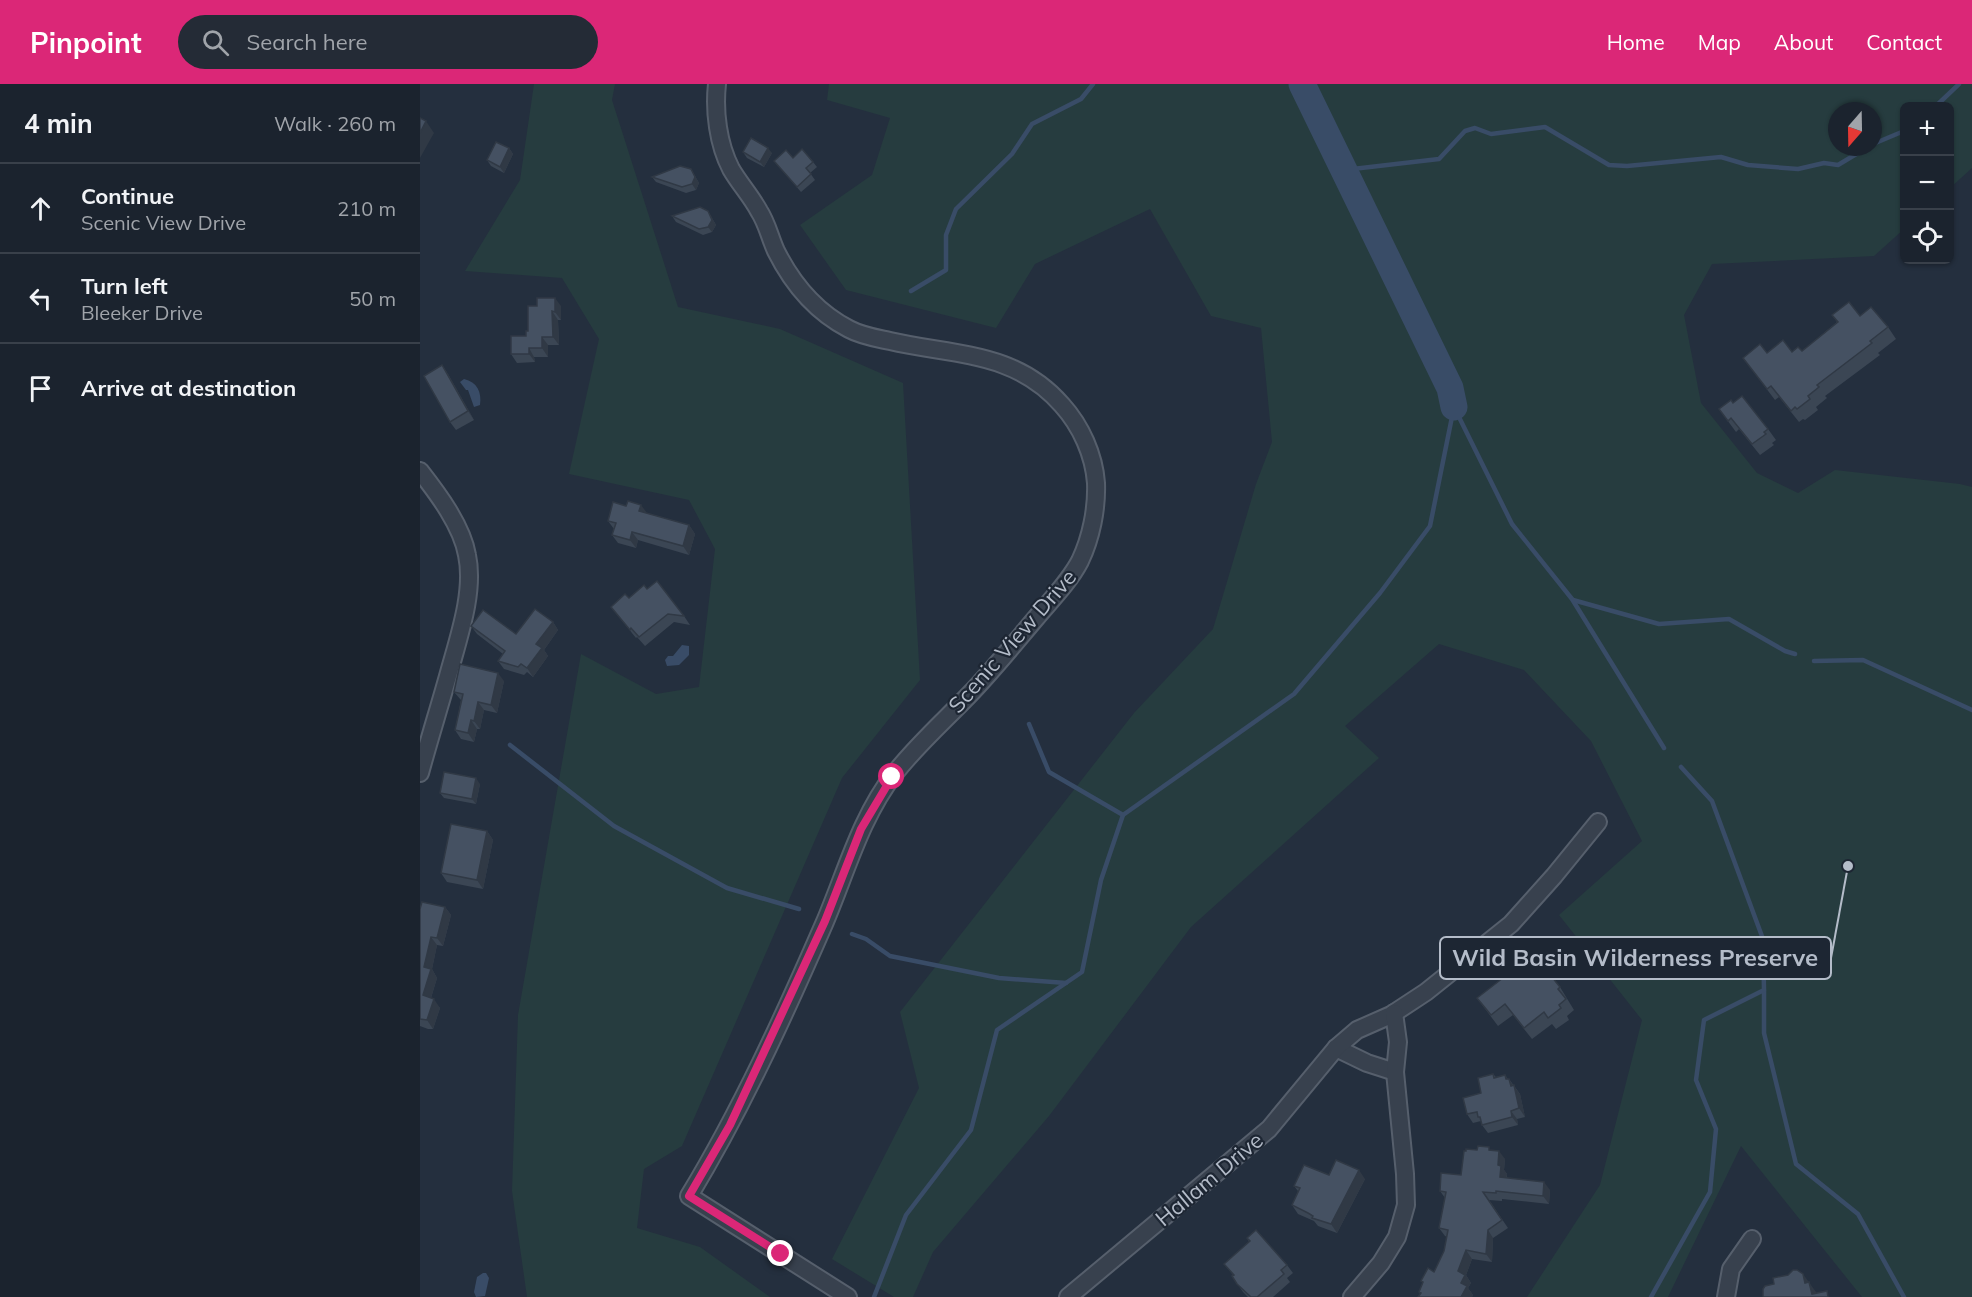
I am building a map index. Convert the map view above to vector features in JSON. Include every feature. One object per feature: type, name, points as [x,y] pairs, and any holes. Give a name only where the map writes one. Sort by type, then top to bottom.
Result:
[{"type":"street","name":"Scenic View Drive","points":[[717,84],[716,97],[721,143],[730,166],[761,212],[775,249],[789,273],[808,298],[833,319],[864,335],[980,357],[1011,366],[1030,376],[1049,389],[1071,414],[1084,438],[1096,483],[1091,529],[1079,563],[1067,581],[1006,655],[914,749],[875,803],[861,829],[825,921],[779,1022],[730,1125],[689,1196],[848,1297]]},
{"type":"street","points":[[420,471],[435,490],[455,524],[468,555],[469,596],[420,773]]},
{"type":"street","name":"Hallam Drive","points":[[1068,1297],[1269,1129],[1336,1048],[1357,1030],[1394,1013],[1426,992],[1511,924],[1598,822]]},
{"type":"street","points":[[1352,1297],[1381,1263],[1397,1237],[1406,1205],[1406,1174],[1395,1072],[1398,1042],[1394,1013]]},
{"type":"street","points":[[1336,1048],[1367,1063],[1395,1072]]},
{"type":"street","points":[[1726,1297],[1731,1269],[1752,1239]]},
{"type":"green space","points":[[534,84],[615,84],[612,100],[678,307],[780,329],[903,383],[920,680],[842,778],[682,1146],[644,1169],[637,1228],[700,1247],[770,1297],[527,1297],[512,1191],[518,1015],[581,654],[656,694],[699,687],[715,549],[689,500],[569,474],[599,339],[562,278],[465,271],[520,180]]},
{"type":"green space","points":[[829,84],[1972,84],[1972,168],[1954,184],[1954,102],[1900,102],[1900,233],[1874,256],[1712,264],[1684,315],[1701,403],[1757,473],[1798,493],[1835,470],[1972,487],[1972,1297],[1862,1297],[1741,1146],[1668,1297],[1527,1297],[1600,1185],[1642,1020],[1559,915],[1642,841],[1591,741],[1524,670],[1439,644],[1345,726],[1379,758],[1191,927],[1049,1116],[933,1252],[913,1297],[894,1297],[832,1259],[919,1088],[900,1012],[1134,713],[1213,629],[1256,484],[1272,442],[1261,328],[1211,316],[1150,209],[1035,264],[996,328],[846,290],[800,225],[872,175],[890,118],[827,100]]},
{"type":"water","points":[[464,379],[472,382],[478,388],[480,405],[474,407],[468,390],[460,382]]},
{"type":"water","points":[[682,645],[689,646],[689,655],[679,665],[667,666],[665,660],[668,656],[673,656]]},
{"type":"water","points":[[486,1273],[489,1278],[485,1296],[476,1297],[474,1292],[477,1277]]},
{"type":"building","points":[[420,118],[426,121],[420,133]]},
{"type":"building","points":[[751,138],[768,148],[760,162],[743,152]]},
{"type":"building","points":[[496,142],[509,148],[500,167],[487,160]]},
{"type":"building","points":[[802,149],[813,162],[806,168],[811,174],[797,187],[774,161],[786,150],[793,158]]},
{"type":"building","points":[[680,166],[691,169],[695,177],[692,184],[682,187],[652,177]]},
{"type":"building","points":[[700,207],[708,211],[712,220],[708,227],[699,229],[672,216]]},
{"type":"building","points":[[537,298],[555,298],[555,312],[552,311],[553,337],[542,337],[542,348],[529,348],[529,354],[511,354],[511,336],[526,336],[528,306],[537,306]]},
{"type":"building","points":[[1849,302],[1860,316],[1871,307],[1888,327],[1870,341],[1872,343],[1817,385],[1819,387],[1808,396],[1810,399],[1791,411],[1771,386],[1767,389],[1743,358],[1760,344],[1767,353],[1783,340],[1792,352],[1798,347],[1802,351],[1838,322],[1832,315]]},
{"type":"building","points":[[442,365],[468,411],[450,422],[424,376]]},
{"type":"building","points":[[1742,396],[1768,429],[1764,432],[1766,434],[1752,444],[1731,418],[1728,421],[1719,409],[1731,400],[1733,403]]},
{"type":"building","points":[[628,501],[641,505],[639,511],[689,525],[683,546],[632,532],[630,540],[612,535],[616,523],[608,521],[613,502],[626,506]]},
{"type":"building","points":[[657,581],[684,616],[668,614],[639,637],[631,628],[630,630],[611,607],[625,594],[629,598],[644,585],[647,589]]},
{"type":"building","points":[[535,609],[553,622],[536,644],[542,648],[527,668],[521,664],[518,667],[498,661],[505,651],[471,626],[483,610],[516,634]]},
{"type":"building","points":[[460,664],[498,673],[491,705],[478,702],[474,721],[471,720],[468,733],[455,730],[463,694],[454,692]]},
{"type":"building","points":[[444,772],[476,778],[472,799],[440,793]]},
{"type":"building","points":[[451,824],[487,831],[477,880],[441,873]]},
{"type":"building","points":[[422,902],[445,907],[437,938],[431,937],[424,967],[431,969],[423,995],[434,999],[427,1020],[420,1019],[420,909]]},
{"type":"building","points":[[1530,957],[1535,964],[1539,961],[1560,987],[1558,989],[1566,999],[1559,1005],[1561,1008],[1548,1018],[1544,1012],[1524,1028],[1505,1004],[1491,1015],[1477,998]]},
{"type":"building","points":[[1493,1074],[1494,1078],[1505,1075],[1511,1086],[1514,1085],[1519,1108],[1511,1111],[1512,1117],[1482,1125],[1477,1112],[1467,1114],[1463,1098],[1481,1093],[1478,1078]]},
{"type":"building","points":[[1478,1146],[1499,1151],[1500,1177],[1544,1182],[1543,1196],[1496,1191],[1496,1193],[1483,1192],[1502,1220],[1488,1230],[1486,1254],[1466,1250],[1458,1271],[1465,1275],[1461,1283],[1467,1286],[1461,1297],[1418,1297],[1421,1293],[1419,1292],[1423,1282],[1421,1281],[1428,1268],[1434,1272],[1444,1251],[1448,1230],[1439,1228],[1446,1192],[1440,1191],[1441,1173],[1461,1175],[1464,1151],[1466,1149],[1477,1150]]},
{"type":"building","points":[[1336,1160],[1359,1170],[1331,1224],[1312,1218],[1313,1216],[1292,1205],[1300,1188],[1294,1186],[1304,1165],[1329,1175]]},
{"type":"building","points":[[1256,1230],[1287,1265],[1281,1270],[1284,1274],[1257,1297],[1251,1297],[1237,1284],[1232,1276],[1234,1275],[1224,1264],[1250,1241],[1247,1238]]},
{"type":"building","points":[[1793,1270],[1803,1274],[1805,1283],[1809,1282],[1812,1294],[1827,1291],[1828,1297],[1763,1296],[1765,1286],[1774,1284],[1773,1278],[1788,1275]]},
{"type":"waterway","points":[[911,291],[946,270],[946,235],[956,209],[1012,154],[1032,124],[1081,99],[1093,84]]},
{"type":"waterway","points":[[1302,84],[1450,388],[1454,407]]},
{"type":"waterway","points":[[1940,102],[1959,84]]},
{"type":"waterway","points":[[1344,170],[1439,159],[1465,131],[1475,128],[1491,134],[1545,127],[1609,165],[1627,166],[1721,157],[1748,165],[1798,169],[1824,163],[1838,165],[1853,156]]},
{"type":"waterway","points":[[1882,140],[1900,133]]},
{"type":"waterway","points":[[1454,407],[1512,524],[1572,599],[1664,748]]},
{"type":"waterway","points":[[874,1297],[906,1215],[971,1130],[997,1030],[1082,972],[1101,880],[1123,815],[1294,694],[1380,593],[1430,526],[1454,407]]},
{"type":"waterway","points":[[1573,600],[1659,624],[1729,619],[1785,651],[1795,654]]},
{"type":"waterway","points":[[1814,661],[1863,660],[1972,710]]},
{"type":"waterway","points":[[1029,724],[1049,772],[1123,815]]},
{"type":"waterway","points":[[510,745],[614,826],[727,888],[799,909]]},
{"type":"waterway","points":[[1651,1297],[1710,1192],[1716,1129],[1696,1080],[1704,1020],[1764,990],[1763,939],[1712,801],[1681,767]]},
{"type":"waterway","points":[[852,934],[866,939],[890,956],[999,978],[1066,983]]},
{"type":"waterway","points":[[1764,990],[1764,1033],[1796,1164],[1858,1214],[1904,1297]]},
{"type":"place","name":"Wild Basin Wilderness Preserve","points":[[1848,866]]},
{"type":"route","points":[[781,1254],[689,1196],[730,1125],[809,958],[861,829],[892,777]]}]
